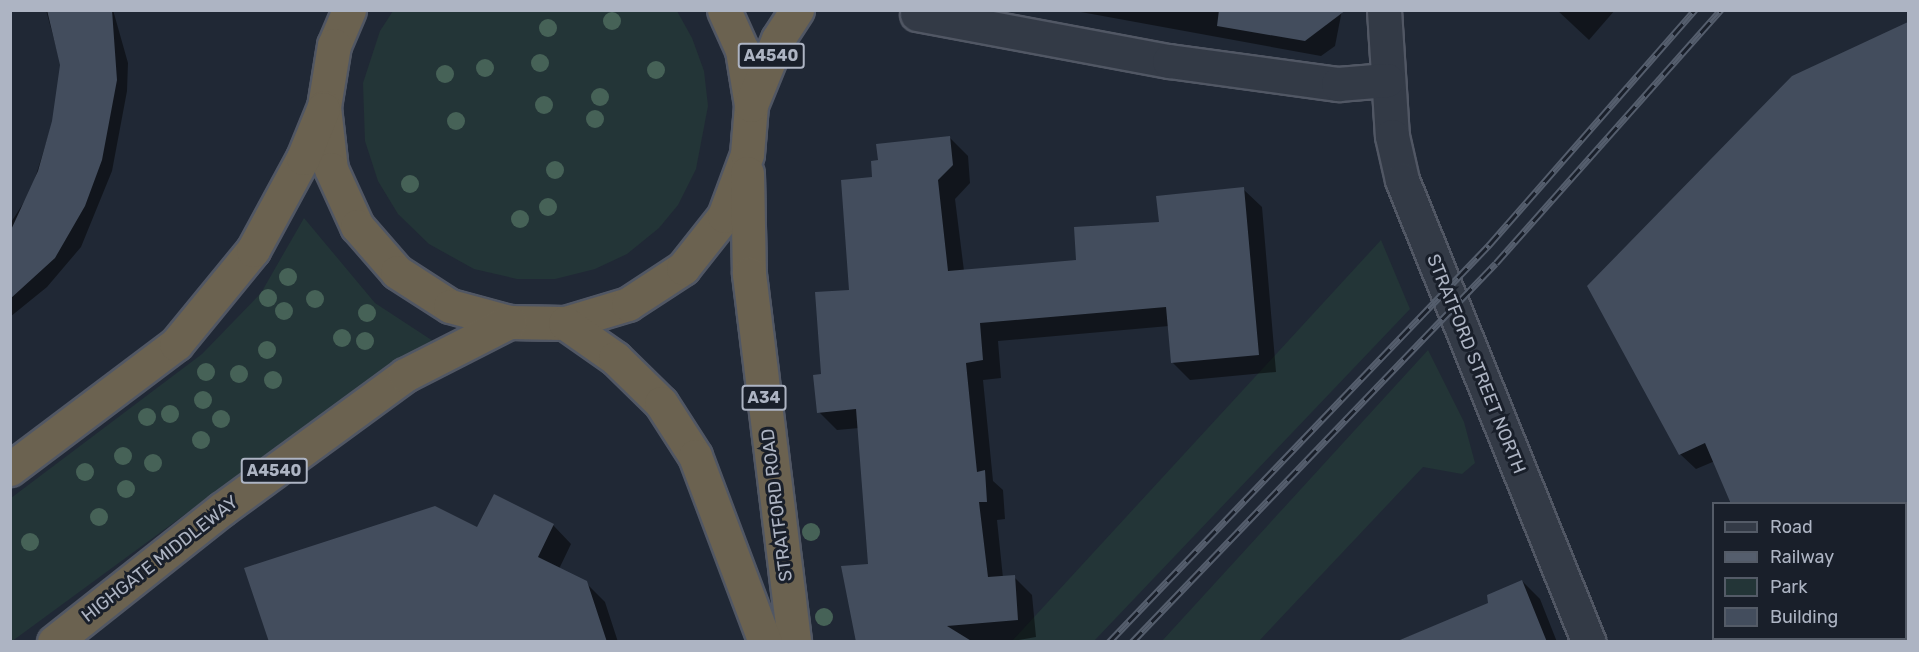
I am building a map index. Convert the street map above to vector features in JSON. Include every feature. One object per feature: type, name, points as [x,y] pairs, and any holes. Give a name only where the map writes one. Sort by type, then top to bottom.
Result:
[{"type":"highway","points":[[10,469],[25,447],[176,344],[253,250],[303,158],[324,107],[334,45],[349,10]]},
{"type":"highway","points":[[324,107],[331,169],[363,233],[397,272],[450,306],[509,322],[565,323],[628,304],[683,268],[724,216],[747,154],[751,105],[742,50],[724,10]]},
{"type":"highway","name":"A4540","points":[[751,105],[778,39],[797,10]]},
{"type":"highway","name":"STRATFORD ROAD","points":[[747,154],[749,274],[794,642]]},
{"type":"highway","name":"HIGHGATE MIDDLEWAY","points":[[67,638],[222,509],[405,375],[509,322]]},
{"type":"highway","points":[[565,323],[615,358],[661,404],[695,456],[765,642]]},
{"type":"street","name":"STRATFORD STREET NORTH","points":[[1384,10],[1392,136],[1402,180],[1588,642]]},
{"type":"street","points":[[917,14],[1169,61],[1338,84],[1387,80]]},
{"type":"green space","points":[[393,11],[677,11],[692,38],[704,71],[708,106],[696,169],[678,205],[659,228],[627,254],[595,269],[555,279],[517,279],[474,269],[429,244],[398,214],[378,181],[365,141],[363,83],[380,31]]},
{"type":"green space","points":[[304,218],[375,303],[433,341],[285,441],[11,642],[11,498],[202,354],[261,293]]},
{"type":"green space","points":[[1381,240],[1410,309],[1094,641],[1012,641]]},
{"type":"green space","points":[[1428,350],[1464,422],[1475,463],[1462,474],[1423,467],[1259,641],[1162,641]]},
{"type":"building","points":[[47,10],[112,10],[117,80],[102,160],[85,206],[55,258],[10,299],[10,232],[38,171],[52,121],[60,65]]},
{"type":"building","points":[[1219,10],[1346,10],[1305,41],[1217,26]]},
{"type":"building","points":[[1908,22],[1908,504],[1907,502],[1730,502],[1705,443],[1679,455],[1587,286],[1792,76]]},
{"type":"building","points":[[950,136],[953,165],[938,180],[948,271],[1076,260],[1074,227],[1159,222],[1156,196],[1244,187],[1259,355],[1171,363],[1166,307],[980,323],[983,360],[966,363],[977,472],[985,470],[987,502],[979,502],[988,577],[1015,575],[1018,620],[947,626],[973,642],[856,642],[841,566],[868,564],[856,409],[817,413],[813,375],[821,374],[815,292],[849,290],[841,180],[872,177],[871,161],[878,160],[876,144]]},
{"type":"building","points":[[494,494],[554,524],[538,557],[587,581],[607,642],[269,642],[244,568],[435,506],[477,527]]},
{"type":"building","points":[[1522,580],[1547,642],[1395,642],[1488,603],[1487,595]]},
{"type":"railway","points":[[1109,642],[1489,245],[1695,10]]},
{"type":"railway","points":[[1132,642],[1496,263],[1721,10]]}]
